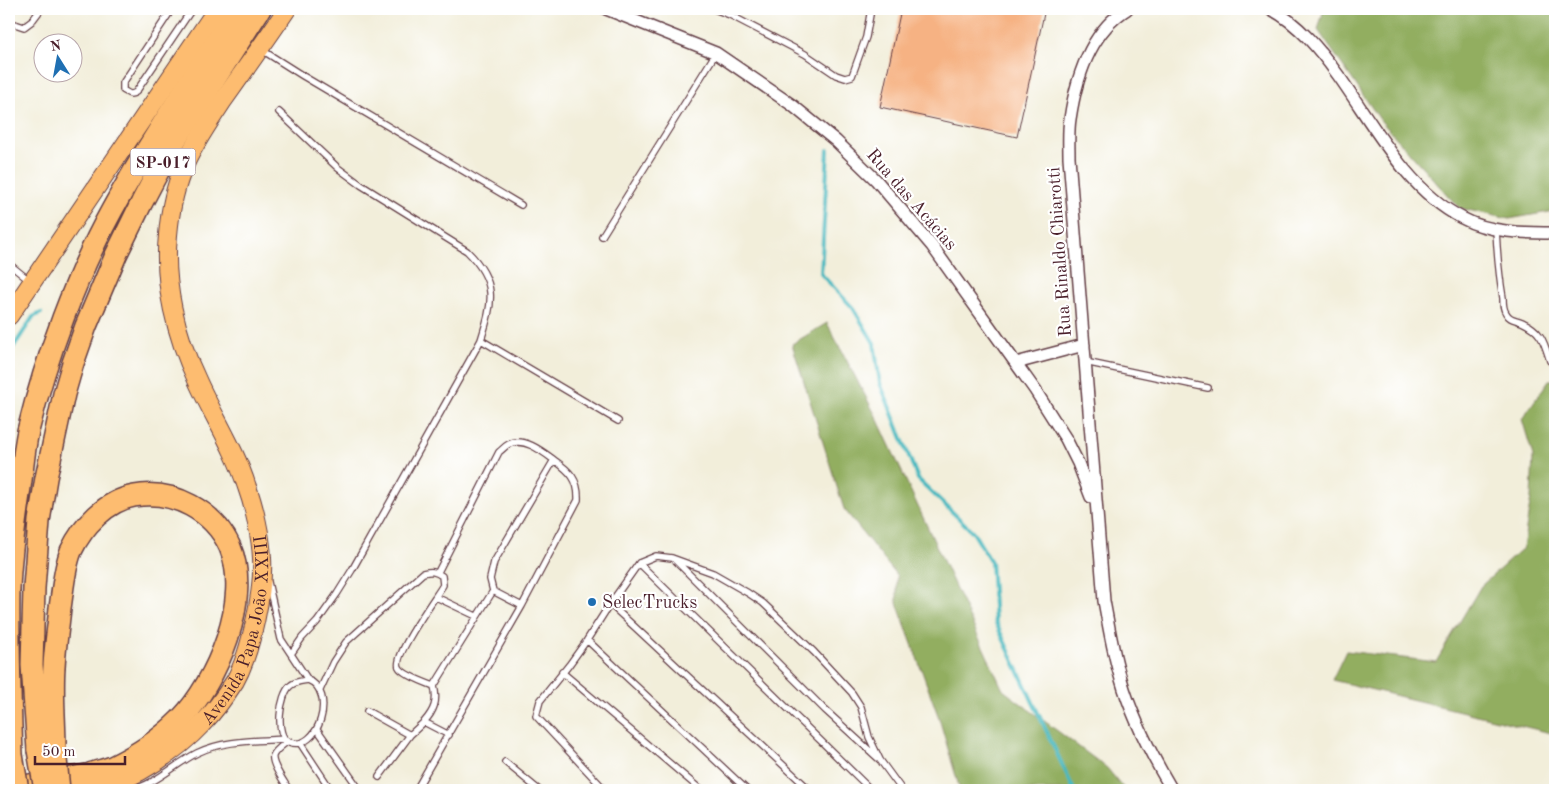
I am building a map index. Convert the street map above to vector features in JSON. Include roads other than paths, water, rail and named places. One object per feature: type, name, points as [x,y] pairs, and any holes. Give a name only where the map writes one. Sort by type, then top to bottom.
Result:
[{"type":"highway","name":"SP-017","points":[[18,790],[12,755],[9,590],[13,537],[28,432],[64,318],[91,253],[112,210],[151,143],[238,9]]},
{"type":"highway","name":"SP-017","points":[[46,750],[34,702],[32,656],[34,588],[39,521],[64,394],[86,326],[116,255],[142,202],[172,145],[260,9]]},
{"type":"highway","points":[[9,788],[67,780],[110,768],[152,745],[180,720],[198,696],[218,663],[232,626],[238,589],[235,564],[230,548],[221,531],[206,515],[191,504],[154,494],[133,496],[114,503],[97,515],[83,530],[71,551],[64,573],[46,750],[45,790]]},
{"type":"highway","points":[[46,750],[59,790]]},
{"type":"main road","points":[[9,316],[216,9]]},
{"type":"main road","name":"Avenida Papa João XXIII","points":[[100,790],[123,781],[149,766],[179,745],[203,724],[235,680],[247,650],[256,619],[261,583],[262,557],[254,509],[235,456],[196,379],[185,350],[174,312],[167,262],[167,236],[171,210],[185,164],[202,132],[287,9]]},
{"type":"street","name":"Rua das Acácias","points":[[606,9],[716,53],[792,105],[836,141],[876,180],[932,246],[1016,363],[1066,439],[1096,510]]},
{"type":"street","name":"Rua Rinaldo Chiarotti","points":[[1127,9],[1119,14],[1100,34],[1085,60],[1070,120],[1069,157],[1104,601],[1121,680],[1139,729],[1172,790]]},
{"type":"street","points":[[1271,9],[1282,15],[1325,57],[1391,152],[1416,184],[1441,206],[1463,219],[1496,229],[1527,233],[1555,233]]},
{"type":"street","points":[[1016,363],[1084,346]]},
{"type":"lane","points":[[9,22],[24,27],[32,22],[41,9]]},
{"type":"lane","points":[[172,9],[124,83],[123,90],[130,95],[136,92],[192,9]]},
{"type":"lane","points":[[714,9],[730,15],[805,54],[836,75],[845,78],[852,76],[866,37],[872,9]]},
{"type":"lane","points":[[260,48],[303,76],[521,205]]},
{"type":"lane","points":[[602,236],[716,53]]},
{"type":"lane","points":[[279,112],[338,168],[361,185],[468,251],[478,261],[486,274],[490,288],[491,303],[481,340],[352,570],[337,594],[291,654]]},
{"type":"lane","points":[[1496,229],[1498,265],[1504,311],[1509,318],[1521,322],[1540,334],[1545,343],[1550,361]]},
{"type":"lane","points":[[9,264],[32,282]]},
{"type":"lane","points":[[481,340],[618,421]]},
{"type":"lane","points":[[1085,362],[1208,388]]},
{"type":"lane","points":[[416,790],[522,606],[578,500],[579,489],[570,472],[542,452],[520,442],[509,444],[499,452],[438,572]]},
{"type":"lane","points":[[379,777],[410,734],[424,722],[434,708],[436,700],[434,686],[493,591],[490,579],[494,562],[554,460]]},
{"type":"lane","points":[[606,790],[536,716],[540,701],[562,672],[569,666],[639,563],[656,556],[672,558],[713,573],[748,592],[763,603],[814,652],[852,693],[860,707],[869,737],[880,760],[902,790]]},
{"type":"lane","points":[[262,557],[281,639],[308,680]]},
{"type":"lane","points":[[672,558],[825,710],[880,760]]},
{"type":"lane","points":[[639,563],[871,790]]},
{"type":"lane","points":[[320,690],[333,662],[346,642],[424,573],[432,571],[438,572],[442,576],[444,585],[409,639],[398,662],[399,667],[403,671],[434,686]]},
{"type":"lane","points":[[493,591],[522,606]]},
{"type":"lane","points":[[436,597],[476,616]]},
{"type":"lane","points":[[610,604],[810,790]]},
{"type":"lane","points":[[587,640],[746,790]]},
{"type":"lane","points":[[562,672],[701,790]]},
{"type":"lane","points":[[130,790],[150,782],[198,753],[214,746],[252,741],[286,740],[300,743],[307,739],[317,729],[323,710],[320,690],[315,683],[308,680],[299,681],[285,692],[280,708],[280,720],[286,740]]},
{"type":"lane","points":[[367,711],[410,734]]},
{"type":"lane","points":[[424,722],[449,735]]},
{"type":"lane","points":[[317,729],[360,790]]},
{"type":"lane","points":[[286,740],[273,755],[273,763],[289,790]]},
{"type":"lane","points":[[300,743],[331,790]]},
{"type":"lane","points":[[505,762],[539,790]]},
{"type":"waterway","points":[[828,150],[821,274],[853,308],[874,343],[880,383],[918,479],[973,532],[991,562],[995,621],[1074,790]]},
{"type":"waterway","points":[[9,354],[33,317],[41,313]]},
{"type":"place","name":"SelecTrucks","points":[[592,602]]}]
